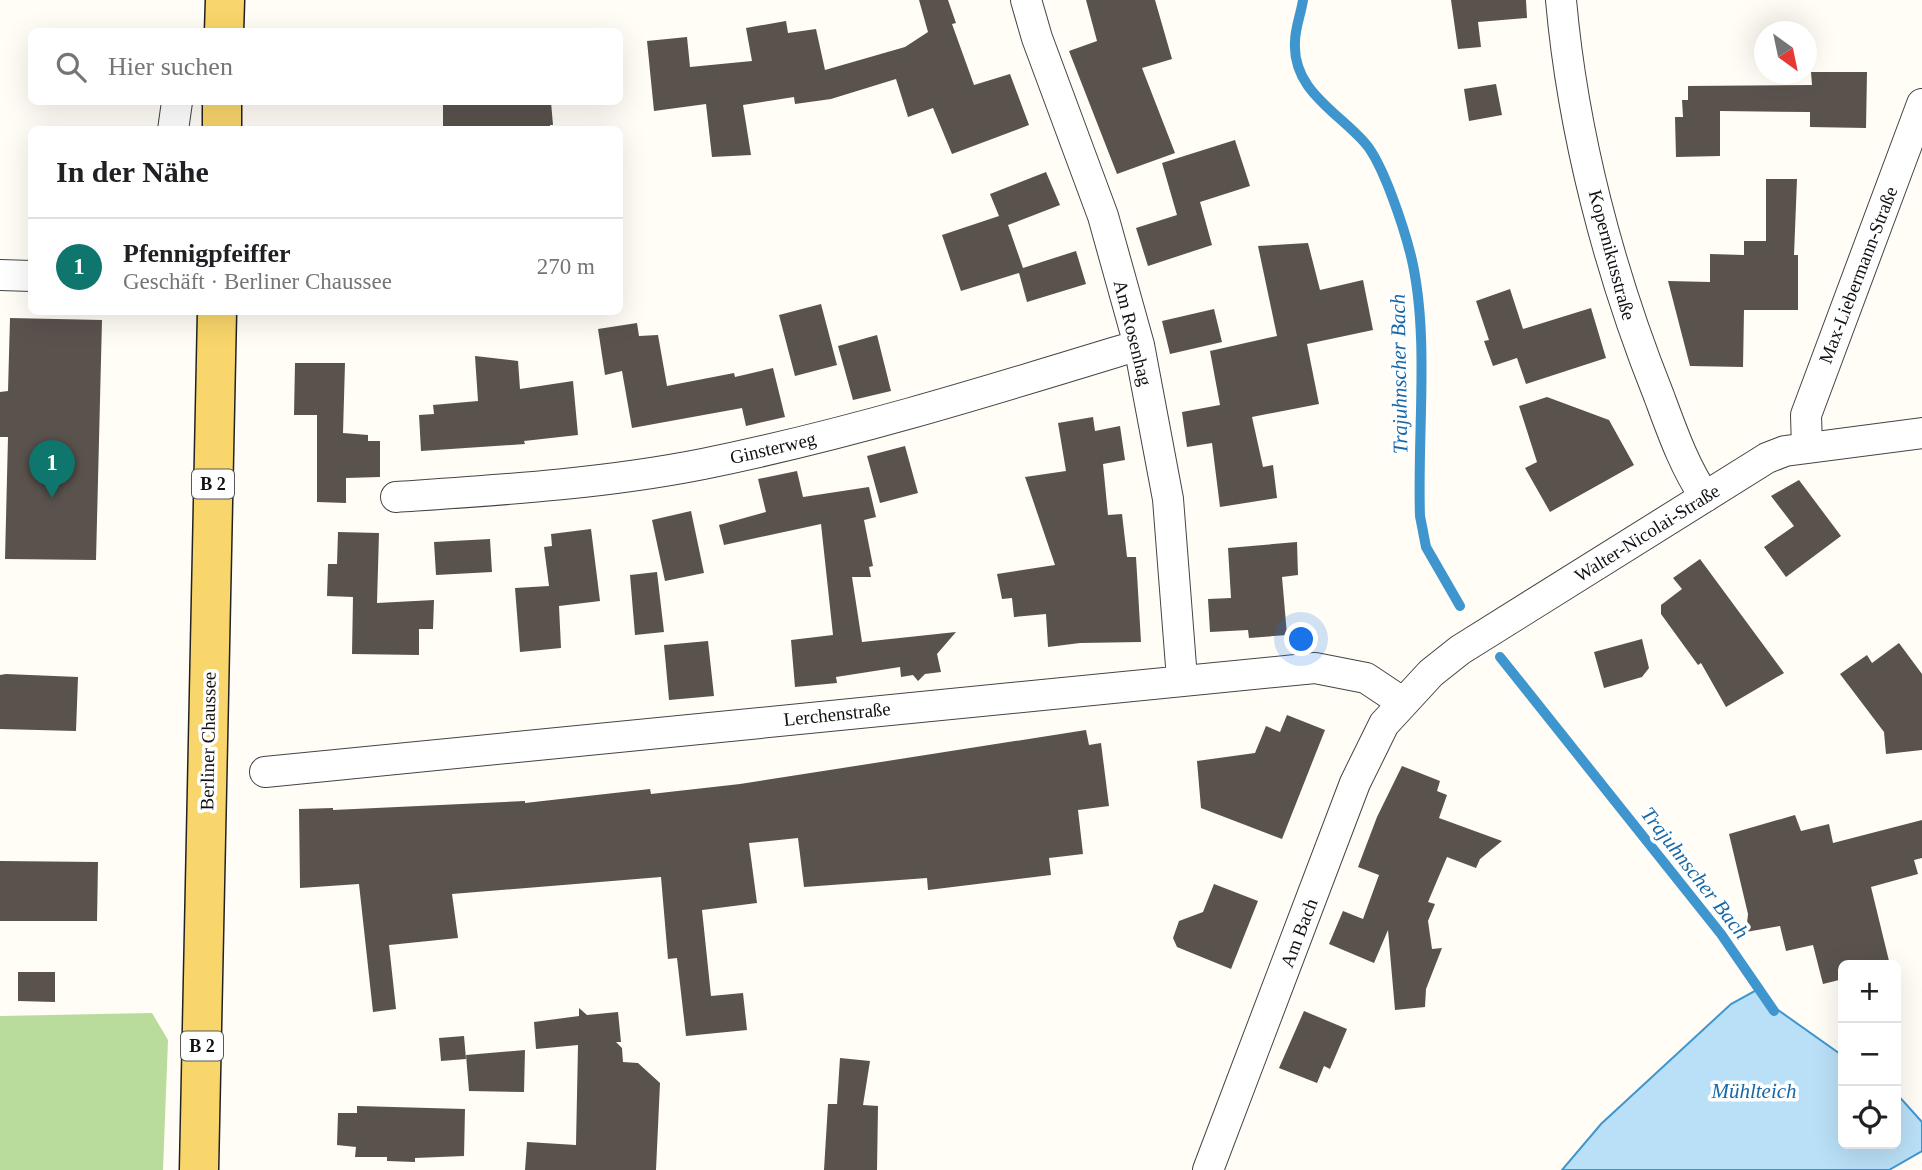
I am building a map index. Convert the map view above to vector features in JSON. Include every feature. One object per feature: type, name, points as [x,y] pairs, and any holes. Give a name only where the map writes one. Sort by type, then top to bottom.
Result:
[{"type":"main road","points":[[225,0],[225,28]]},
{"type":"main road","points":[[222,105],[222,126]]},
{"type":"main road","name":"Berliner Chaussee","points":[[199,1170],[217,315]]},
{"type":"street","name":"Am Rosenhag","points":[[1026,0],[1037,38],[1103,216],[1139,345],[1168,499],[1182,679]]},
{"type":"street","name":"Kopernikusstraße","points":[[1561,0],[1589,167],[1630,323],[1683,458],[1705,497]]},
{"type":"street","name":"Max-Liebermann-Straße","points":[[1807,448],[1806,415],[1922,104]]},
{"type":"street","points":[[174,126],[177,105]]},
{"type":"street","points":[[0,275],[28,276]]},
{"type":"street","name":"Ginsterweg","points":[[396,497],[553,486],[701,464],[851,430],[1139,345]]},
{"type":"street","name":"Walter-Nicolai-Straße","points":[[1402,702],[1460,650],[1767,458],[1785,451],[1922,433]]},
{"type":"street","name":"Lerchenstraße","points":[[265,772],[1182,679],[1315,668],[1366,678],[1402,702]]},
{"type":"street","name":"Am Bach","points":[[1208,1170],[1355,783],[1374,741],[1402,702]]},
{"type":"green space","points":[[152,1013],[168,1040],[163,1170],[0,1170],[0,1016]]},
{"type":"water","name":"Mühlteich","points":[[1760,988],[1771,1005],[1838,1052],[1838,1149],[1901,1149],[1901,1099],[1922,1122],[1922,1151],[1889,1170],[1562,1170],[1601,1124],[1731,1004]]},
{"type":"building","points":[[919,0],[948,0],[956,23],[952,24],[974,85],[1010,74],[1029,125],[952,154],[933,108],[908,117],[896,79],[831,99],[795,104],[794,97],[743,105],[751,155],[712,157],[706,104],[654,111],[647,41],[687,37],[690,67],[752,61],[746,28],[786,21],[788,33],[816,29],[825,70],[905,47],[928,32]]},
{"type":"building","points":[[1086,0],[1155,0],[1172,59],[1142,68],[1175,153],[1117,174],[1069,51],[1097,41]]},
{"type":"building","points":[[1451,0],[1526,0],[1527,18],[1478,22],[1481,47],[1458,49]]},
{"type":"building","points":[[1817,72],[1867,72],[1866,128],[1810,127],[1810,112],[1720,111],[1720,156],[1676,157],[1675,117],[1683,117],[1682,100],[1688,100],[1688,86],[1817,84]]},
{"type":"building","points":[[1496,84],[1502,115],[1469,121],[1464,89]]},
{"type":"building","points":[[443,105],[551,105],[553,125],[550,126],[443,126]]},
{"type":"building","points":[[1235,140],[1250,186],[1200,202],[1212,245],[1148,266],[1136,228],[1177,215],[1162,163]]},
{"type":"building","points":[[1046,172],[1060,205],[1008,225],[1023,268],[1076,251],[1086,284],[1027,302],[1019,273],[961,291],[942,235],[999,216],[990,194]]},
{"type":"building","points":[[1766,179],[1797,179],[1794,255],[1798,255],[1798,310],[1744,310],[1743,367],[1690,366],[1668,281],[1710,282],[1710,254],[1744,255],[1744,241],[1766,241]]},
{"type":"building","points":[[1308,243],[1320,290],[1363,280],[1373,330],[1307,344],[1319,404],[1252,417],[1263,467],[1273,465],[1277,498],[1220,507],[1212,443],[1187,447],[1182,412],[1220,405],[1210,351],[1277,336],[1258,246]]},
{"type":"building","points":[[1510,289],[1523,329],[1591,308],[1606,358],[1526,384],[1517,358],[1493,366],[1484,341],[1489,340],[1476,301]]},
{"type":"building","points":[[821,304],[837,365],[795,376],[779,315]]},
{"type":"building","points":[[1214,309],[1222,342],[1170,354],[1162,321]]},
{"type":"building","points":[[10,318],[102,320],[96,560],[5,559],[8,437],[0,437],[0,392],[8,391]]},
{"type":"building","points":[[637,323],[639,336],[658,335],[667,386],[734,373],[735,377],[773,368],[785,417],[746,426],[742,408],[632,428],[622,371],[605,375],[598,329]]},
{"type":"building","points":[[877,335],[891,391],[853,400],[838,346]]},
{"type":"building","points":[[475,356],[518,361],[520,389],[573,381],[578,435],[524,441],[525,444],[421,451],[419,415],[434,414],[433,405],[478,401]]},
{"type":"building","points":[[295,363],[345,363],[343,433],[368,435],[368,441],[380,441],[380,477],[346,478],[346,503],[317,502],[317,415],[294,415]]},
{"type":"building","points":[[1547,397],[1609,420],[1634,465],[1550,512],[1525,468],[1537,462],[1519,406]]},
{"type":"building","points":[[1093,417],[1095,431],[1120,426],[1125,460],[1103,464],[1108,515],[1122,514],[1127,557],[1136,557],[1141,642],[1080,643],[1048,647],[1046,614],[1014,617],[1012,598],[1002,599],[997,574],[1055,565],[1025,477],[1066,471],[1058,423]]},
{"type":"building","points":[[905,446],[918,493],[880,503],[867,456]]},
{"type":"building","points":[[797,471],[803,497],[869,487],[876,517],[864,520],[873,566],[869,567],[871,577],[852,577],[862,642],[956,632],[937,654],[941,672],[925,674],[918,681],[913,675],[901,677],[900,667],[836,677],[837,683],[795,687],[791,640],[833,635],[821,524],[724,545],[719,525],[766,512],[758,479]]},
{"type":"building","points":[[1799,480],[1841,536],[1786,577],[1764,547],[1794,526],[1771,496]]},
{"type":"building","points":[[691,511],[704,573],[665,581],[652,520]]},
{"type":"building","points":[[591,529],[600,601],[559,606],[561,648],[520,652],[515,588],[549,586],[544,547],[552,546],[551,534]]},
{"type":"building","points":[[338,532],[379,533],[377,603],[434,600],[433,629],[419,629],[419,655],[352,654],[353,597],[327,596],[328,564],[337,564]]},
{"type":"building","points":[[490,539],[492,572],[436,575],[434,542]]},
{"type":"building","points":[[1297,542],[1298,575],[1282,577],[1287,635],[1249,638],[1248,630],[1210,632],[1208,599],[1231,598],[1228,548]]},
{"type":"building","points":[[1700,559],[1784,673],[1726,707],[1701,663],[1698,665],[1661,614],[1661,605],[1682,589],[1673,578]]},
{"type":"building","points":[[657,572],[664,632],[635,635],[630,575]]},
{"type":"building","points":[[1642,639],[1649,668],[1642,677],[1604,688],[1594,652]]},
{"type":"building","points":[[708,641],[714,696],[669,700],[664,645]]},
{"type":"building","points":[[1899,643],[1922,674],[1922,750],[1886,754],[1884,732],[1840,674],[1867,655],[1872,663]]},
{"type":"building","points":[[0,675],[78,677],[76,731],[0,729]]},
{"type":"building","points":[[1287,715],[1325,730],[1282,839],[1201,808],[1197,761],[1255,753],[1266,726],[1280,732]]},
{"type":"building","points":[[1086,730],[1089,745],[1101,743],[1109,806],[1078,810],[1083,854],[1049,858],[1051,875],[928,890],[927,878],[804,887],[798,838],[749,843],[757,903],[702,910],[711,996],[743,993],[747,1030],[686,1036],[677,958],[668,959],[661,877],[452,894],[458,938],[389,945],[396,1009],[373,1012],[359,884],[300,888],[299,809],[525,803],[650,789],[651,794],[740,784]]},
{"type":"building","points":[[1402,766],[1440,781],[1437,791],[1447,795],[1439,818],[1502,841],[1480,859],[1476,868],[1447,857],[1428,902],[1435,904],[1428,921],[1432,949],[1442,948],[1426,989],[1425,1007],[1395,1010],[1388,930],[1374,963],[1329,944],[1343,911],[1363,919],[1379,875],[1358,867],[1377,817]]},
{"type":"building","points":[[1795,815],[1801,831],[1829,824],[1833,843],[1922,820],[1922,858],[1914,860],[1918,874],[1871,887],[1889,960],[1838,960],[1838,980],[1823,984],[1813,945],[1786,951],[1780,926],[1746,932],[1748,914],[1729,834]]},
{"type":"building","points":[[0,861],[98,862],[97,921],[0,921]]},
{"type":"building","points":[[1214,884],[1258,901],[1231,969],[1177,947],[1173,938],[1179,921],[1203,912]]},
{"type":"building","points":[[18,972],[55,972],[55,1002],[18,1001]]},
{"type":"building","points":[[579,1008],[587,1015],[618,1012],[621,1042],[616,1042],[622,1048],[623,1062],[638,1063],[660,1083],[656,1170],[525,1170],[527,1142],[576,1145],[578,1045],[536,1049],[534,1022],[579,1016]]},
{"type":"building","points":[[1304,1011],[1347,1029],[1330,1069],[1324,1066],[1317,1083],[1279,1068]]},
{"type":"building","points":[[464,1036],[466,1059],[441,1061],[439,1038]]},
{"type":"building","points":[[525,1050],[524,1092],[469,1091],[466,1055]]},
{"type":"building","points":[[840,1058],[870,1061],[863,1105],[878,1106],[877,1170],[824,1170],[828,1104],[837,1104]]},
{"type":"building","points":[[357,1106],[465,1109],[464,1156],[415,1158],[415,1162],[387,1161],[387,1157],[355,1157],[356,1147],[337,1145],[338,1113],[357,1113]]},
{"type":"waterway","name":"Trajuhnscher Bach","points":[[1303,0],[1295,42],[1296,59],[1301,74],[1319,99],[1372,152],[1392,196],[1411,256],[1420,318],[1420,516],[1426,547],[1460,606]]},
{"type":"waterway","name":"Trajuhnscher Bach","points":[[1500,657],[1721,934],[1774,1011]]},
{"type":"place","name":"Pfennigpfeiffer","points":[[52,498]]}]
